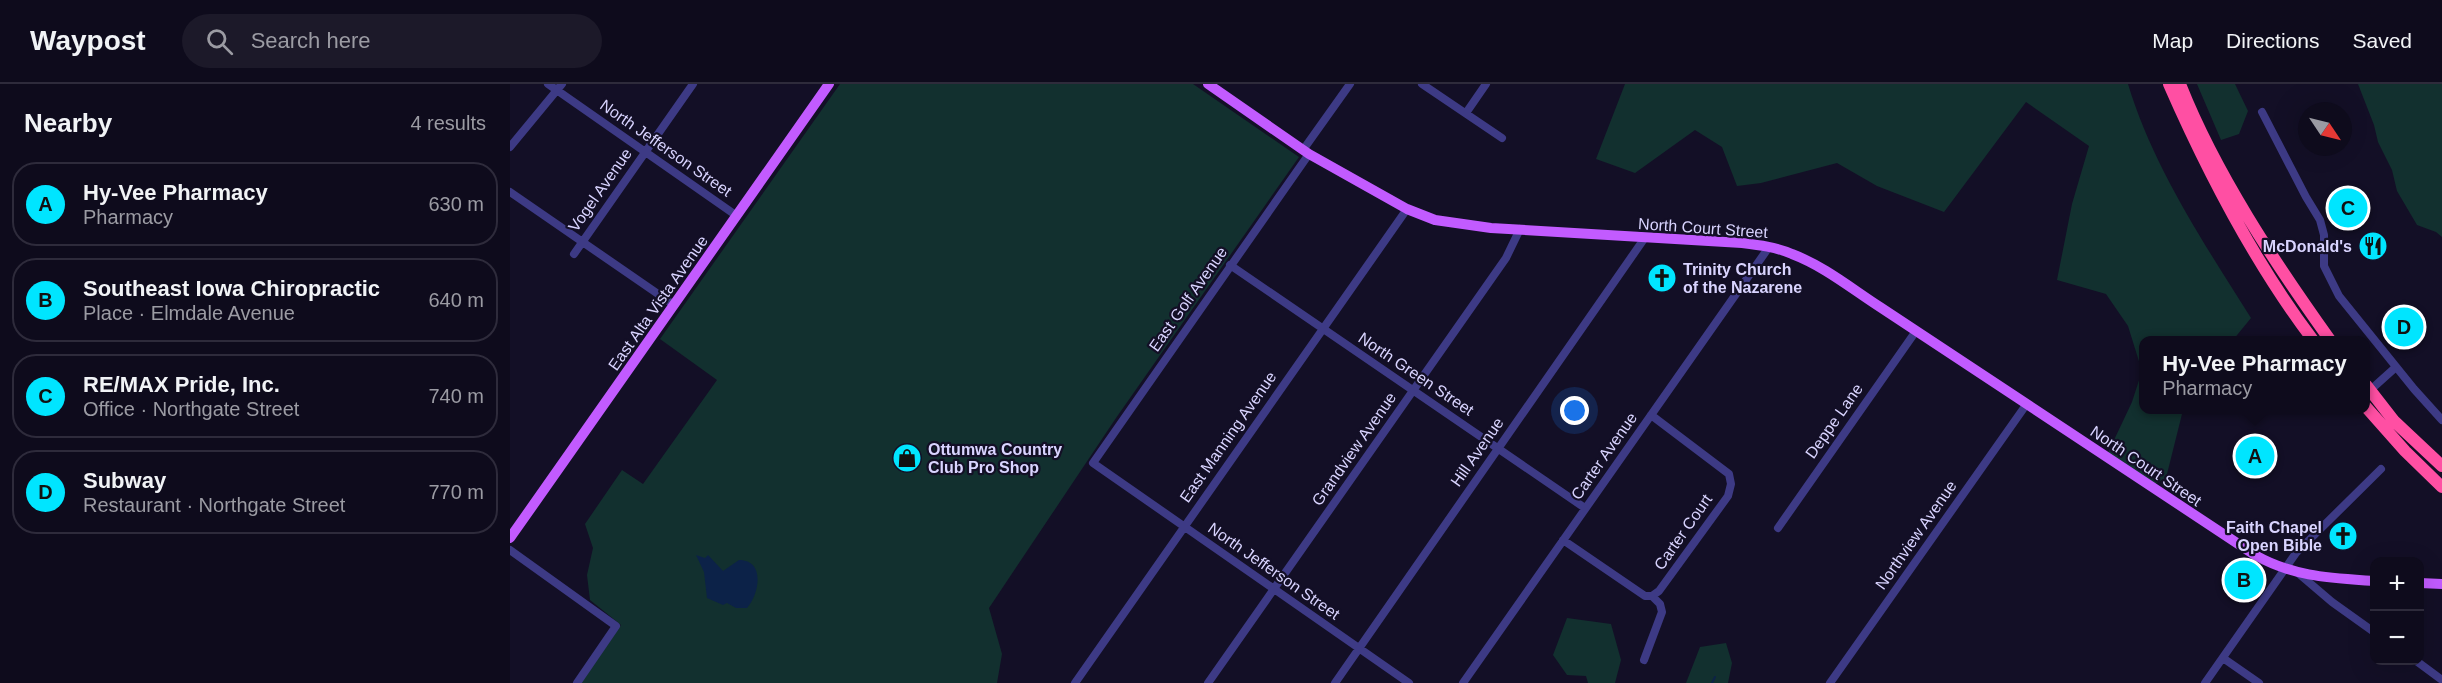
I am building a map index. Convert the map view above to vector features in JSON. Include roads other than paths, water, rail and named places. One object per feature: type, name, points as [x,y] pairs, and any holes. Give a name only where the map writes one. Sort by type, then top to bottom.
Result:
[{"type":"highway","points":[[2169,84],[2224,197],[2261,265],[2310,336]]},
{"type":"highway","points":[[2180,84],[2226,177],[2294,290],[2327,336]]},
{"type":"highway","points":[[2370,392],[2394,421],[2442,466]]},
{"type":"highway","points":[[2370,411],[2442,487]]},
{"type":"main road","name":"East Alta Vista Avenue","points":[[510,538],[830,84]]},
{"type":"main road","name":"North Court Street","points":[[1208,84],[1306,152],[1407,209],[1435,220],[1520,229],[1702,240],[1769,247],[1792,254],[1814,265],[1916,331],[2255,555],[2284,570],[2370,581]]},
{"type":"main road","points":[[2424,583],[2442,584]]},
{"type":"street","name":"North Jefferson Street","points":[[548,84],[559,87],[645,152],[737,216]]},
{"type":"street","name":"Vogel Avenue","points":[[573,254],[693,84]]},
{"type":"street","name":"East Golf Avenue","points":[[1093,463],[1230,265],[1350,84]]},
{"type":"street","points":[[1422,84],[1502,138]]},
{"type":"street","points":[[1466,113],[1486,84]]},
{"type":"street","points":[[510,147],[559,87]]},
{"type":"street","points":[[2262,112],[2320,220],[2324,235],[2324,266],[2338,296],[2442,420]]},
{"type":"street","points":[[510,192],[674,305]]},
{"type":"street","name":"East Manning Avenue","points":[[1075,683],[1407,209]]},
{"type":"street","name":"Grandview Avenue","points":[[1208,683],[1506,258],[1520,229]]},
{"type":"street","name":"Hill Avenue","points":[[1335,683],[1644,238]]},
{"type":"street","name":"Carter Avenue","points":[[1463,683],[1769,247]]},
{"type":"street","name":"North Green Street","points":[[1230,265],[1585,508]]},
{"type":"street","name":"Deppe Lane","points":[[1778,528],[1916,331]]},
{"type":"street","points":[[2370,388],[2396,367]]},
{"type":"street","name":"Northview Avenue","points":[[1830,683],[2026,405]]},
{"type":"street","name":"Carter Court","points":[[1651,415],[1724,467],[1730,474],[1731,484],[1728,496],[1659,591],[1652,596]]},
{"type":"street","name":"North Jefferson Street","points":[[1093,463],[1409,683]]},
{"type":"street","points":[[2205,683],[2296,553],[2381,469]]},
{"type":"street","points":[[1563,540],[1645,596],[1652,596],[1660,604],[1662,612],[1644,660]]},
{"type":"street","points":[[510,550],[616,626],[577,683]]},
{"type":"street","points":[[2298,573],[2332,602],[2370,629]]},
{"type":"street","points":[[2223,658],[2259,683]]},
{"type":"street","points":[[2422,665],[2442,680]]},
{"type":"water","points":[[696,555],[705,558],[708,555],[723,571],[739,560],[753,566],[757,572],[757,587],[747,608],[736,608],[727,603],[723,605],[707,598],[704,572]]},
{"type":"waterway","points":[[1712,683],[1715,677]]},
{"type":"place","name":"RE/MAX Pride, Inc.","points":[[2348,208]]},
{"type":"place","name":"McDonald's","points":[[2373,246]]},
{"type":"place","name":"Trinity Church of the Nazarene","points":[[1662,278]]},
{"type":"place","name":"Subway","points":[[2404,327]]},
{"type":"place","name":"Hy-Vee Pharmacy","points":[[2255,456]]},
{"type":"place","name":"Ottumwa Country Club Pro Shop","points":[[907,458]]},
{"type":"place","name":"Faith Chapel Open Bible","points":[[2343,536]]},
{"type":"place","name":"Southeast Iowa Chiropractic","points":[[2244,580]]}]
